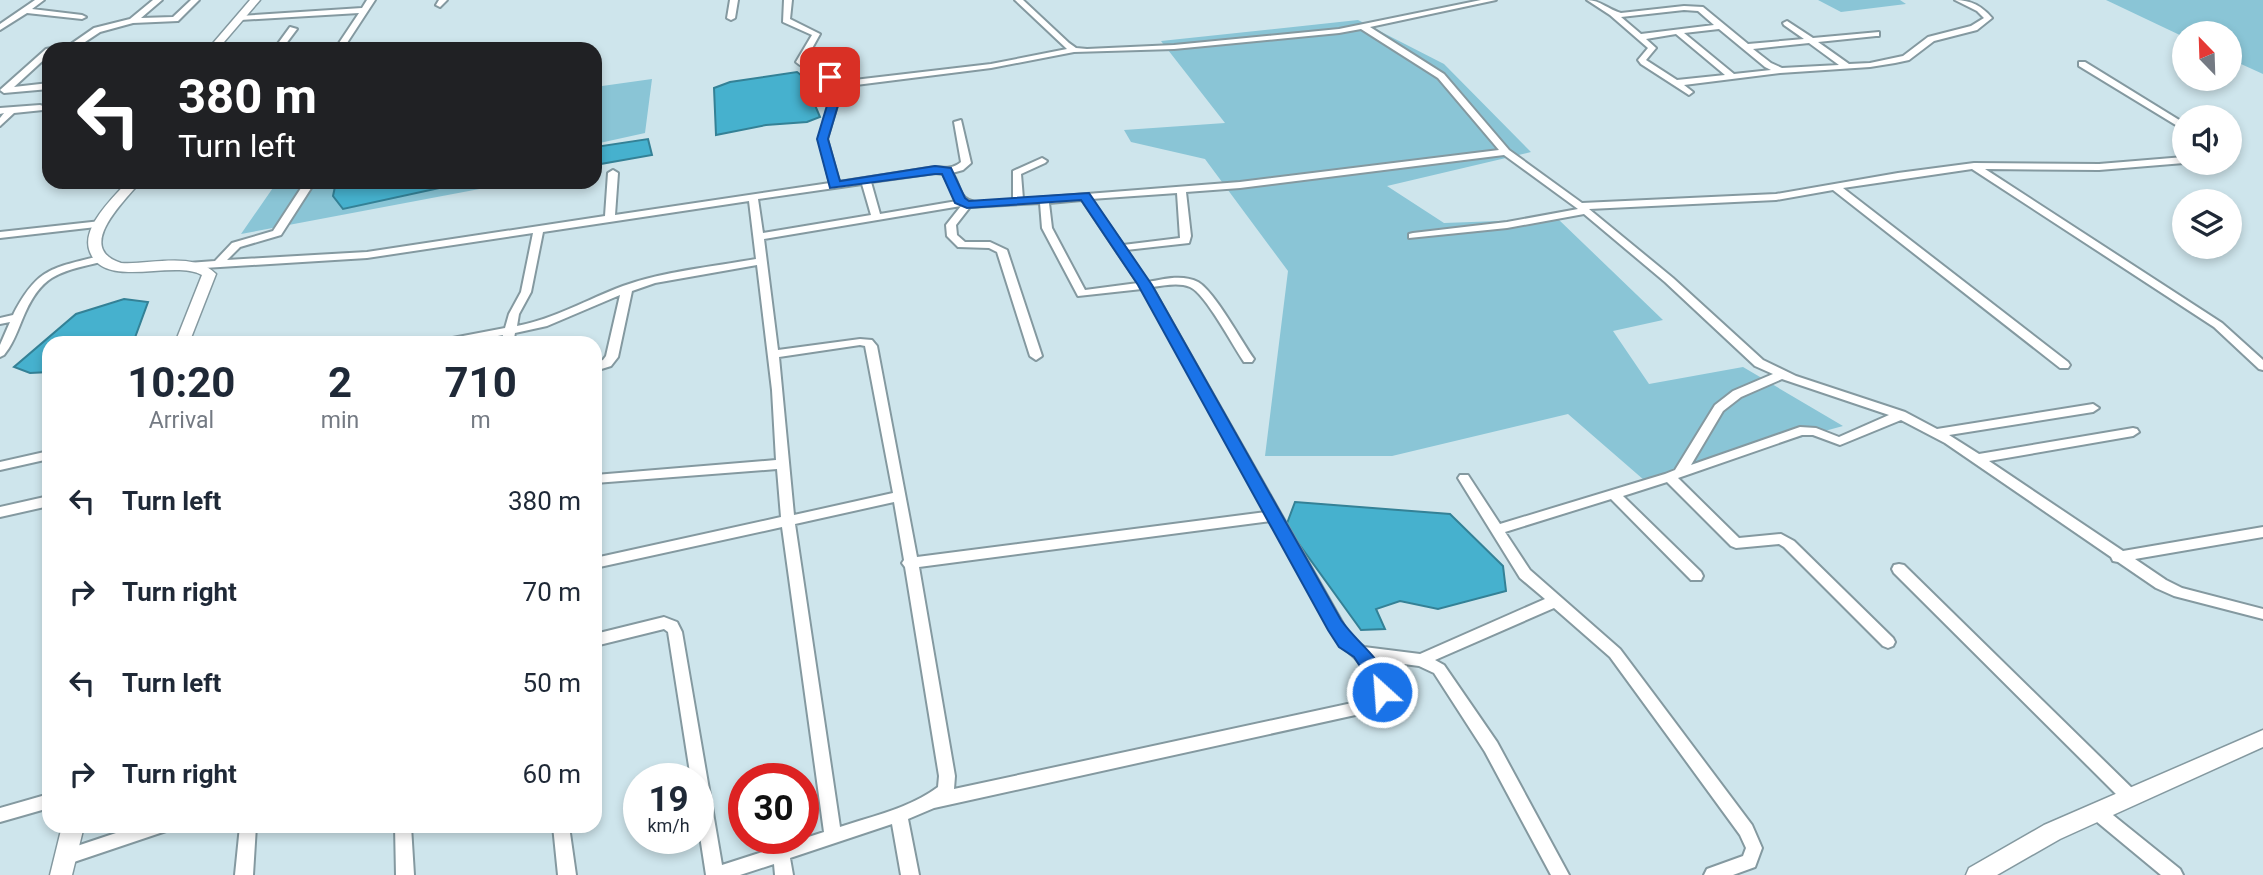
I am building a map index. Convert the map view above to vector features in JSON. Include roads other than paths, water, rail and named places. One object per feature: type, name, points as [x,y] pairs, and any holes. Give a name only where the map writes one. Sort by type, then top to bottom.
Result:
[{"type":"street","points":[[0,27],[40,0]]},
{"type":"street","points":[[133,21],[158,0]]},
{"type":"street","points":[[79,42],[97,30],[133,21],[175,19],[195,0]]},
{"type":"street","points":[[219,42],[256,0]]},
{"type":"street","points":[[343,42],[371,0]]},
{"type":"street","points":[[731,18],[734,0]]},
{"type":"street","points":[[788,0],[786,20],[816,34],[800,62],[823,72],[835,85],[836,92],[822,139],[835,185]]},
{"type":"street","points":[[1019,0],[1074,50]]},
{"type":"street","points":[[835,85],[991,66],[1074,50],[1174,47],[1364,27],[1492,0]]},
{"type":"street","points":[[1591,0],[1614,15],[1652,48],[1642,60],[1644,62],[1689,92]]},
{"type":"street","points":[[1676,83],[1781,71],[1870,65],[1906,58],[1931,39],[1974,28],[1987,18],[1980,9],[1959,0]]},
{"type":"street","points":[[1614,15],[1693,7],[1700,9],[1768,65],[1781,71]]},
{"type":"street","points":[[24,10],[82,17]]},
{"type":"street","points":[[240,18],[364,10]]},
{"type":"street","points":[[1787,23],[1846,66]]},
{"type":"street","points":[[1640,37],[1721,26]]},
{"type":"street","points":[[1364,27],[1441,76],[1506,152],[1583,208],[1669,280],[1759,363],[1781,375],[1901,415],[1937,433],[2144,575],[2179,592],[2263,614]]},
{"type":"street","points":[[283,42],[293,29]]},
{"type":"street","points":[[1678,32],[1731,76]]},
{"type":"street","points":[[1746,47],[1876,34]]},
{"type":"street","points":[[3,90],[42,57]]},
{"type":"street","points":[[2082,64],[2172,120]]},
{"type":"street","points":[[3,90],[42,86]]},
{"type":"street","points":[[0,124],[42,89]]},
{"type":"street","points":[[0,111],[40,108]]},
{"type":"street","points":[[0,353],[13,333],[18,317],[39,279],[51,273],[100,260],[125,268],[333,259],[753,196],[946,171],[960,168],[966,163],[958,122]]},
{"type":"street","points":[[758,237],[965,204],[1240,185],[1506,152]]},
{"type":"street","points":[[1018,202],[1016,173],[1042,161]]},
{"type":"street","points":[[1413,236],[1507,225],[1583,208],[1755,199],[1974,166],[2099,167],[2172,161]]},
{"type":"street","points":[[1974,166],[2200,313],[2235,339],[2263,366]]},
{"type":"street","points":[[946,171],[959,200],[965,204]]},
{"type":"street","points":[[610,218],[613,173]]},
{"type":"street","points":[[866,180],[876,218]]},
{"type":"street","points":[[1835,187],[2064,365]]},
{"type":"street","points":[[100,260],[93,248],[95,237],[101,224],[128,189]]},
{"type":"street","points":[[218,264],[236,245],[277,233],[305,189]]},
{"type":"street","points":[[1121,248],[1185,241],[1181,190]]},
{"type":"street","points":[[753,196],[773,354],[788,519],[833,836]]},
{"type":"street","points":[[819,841],[899,815],[930,802],[1369,706],[1380,700],[1382,692],[1379,680],[1360,652],[1346,642],[1334,625],[1145,285],[1084,196]]},
{"type":"street","points":[[1044,199],[1047,228],[1082,294],[1175,281],[1200,288],[1248,359]]},
{"type":"street","points":[[965,204],[951,225],[952,236],[962,245],[990,245],[1002,250],[1036,356]]},
{"type":"street","points":[[0,235],[101,224]]},
{"type":"street","points":[[508,336],[526,292],[539,229]]},
{"type":"street","points":[[476,336],[552,321],[627,288],[669,276],[762,261]]},
{"type":"street","points":[[184,336],[209,274],[204,269],[188,266]]},
{"type":"street","points":[[602,365],[612,357],[627,288]]},
{"type":"street","points":[[0,321],[18,317]]},
{"type":"street","points":[[773,354],[868,342],[900,496],[909,563],[947,776],[946,790],[930,802]]},
{"type":"street","points":[[1674,475],[1719,408],[1737,394],[1781,375]]},
{"type":"street","points":[[1937,433],[2093,408]]},
{"type":"street","points":[[1496,530],[1674,475],[1800,431],[1816,429],[1840,441],[1901,415]]},
{"type":"street","points":[[1977,459],[2133,432]]},
{"type":"street","points":[[0,466],[42,457]]},
{"type":"street","points":[[602,479],[783,464]]},
{"type":"street","points":[[1674,475],[1736,543],[1747,544],[1772,538],[1789,544],[1888,642]]},
{"type":"street","points":[[1464,478],[1525,574],[1615,653],[1746,830],[1754,848],[1749,862],[1713,875]]},
{"type":"street","points":[[1613,494],[1696,576]]},
{"type":"street","points":[[602,560],[900,496]]},
{"type":"street","points":[[0,513],[42,503]]},
{"type":"street","points":[[909,563],[1274,516]]},
{"type":"street","points":[[2118,557],[2263,532]]},
{"type":"street","points":[[1899,569],[2130,797]]},
{"type":"street","points":[[1421,660],[1555,601]]},
{"type":"street","points":[[602,638],[664,623],[672,626],[675,632],[715,875],[778,854]]},
{"type":"street","points":[[1360,652],[1421,660],[1439,669],[1491,747],[1560,875]]},
{"type":"street","points":[[1977,875],[2052,832],[2263,738]]},
{"type":"street","points":[[0,816],[42,803]]},
{"type":"street","points":[[2097,812],[2174,875]]},
{"type":"street","points":[[899,815],[910,875]]},
{"type":"street","points":[[63,866],[71,833]]},
{"type":"street","points":[[63,866],[143,833]]},
{"type":"street","points":[[244,875],[247,833]]},
{"type":"street","points":[[403,833],[405,875]]},
{"type":"street","points":[[562,833],[567,875]]},
{"type":"street","points":[[781,854],[784,875]]}]
